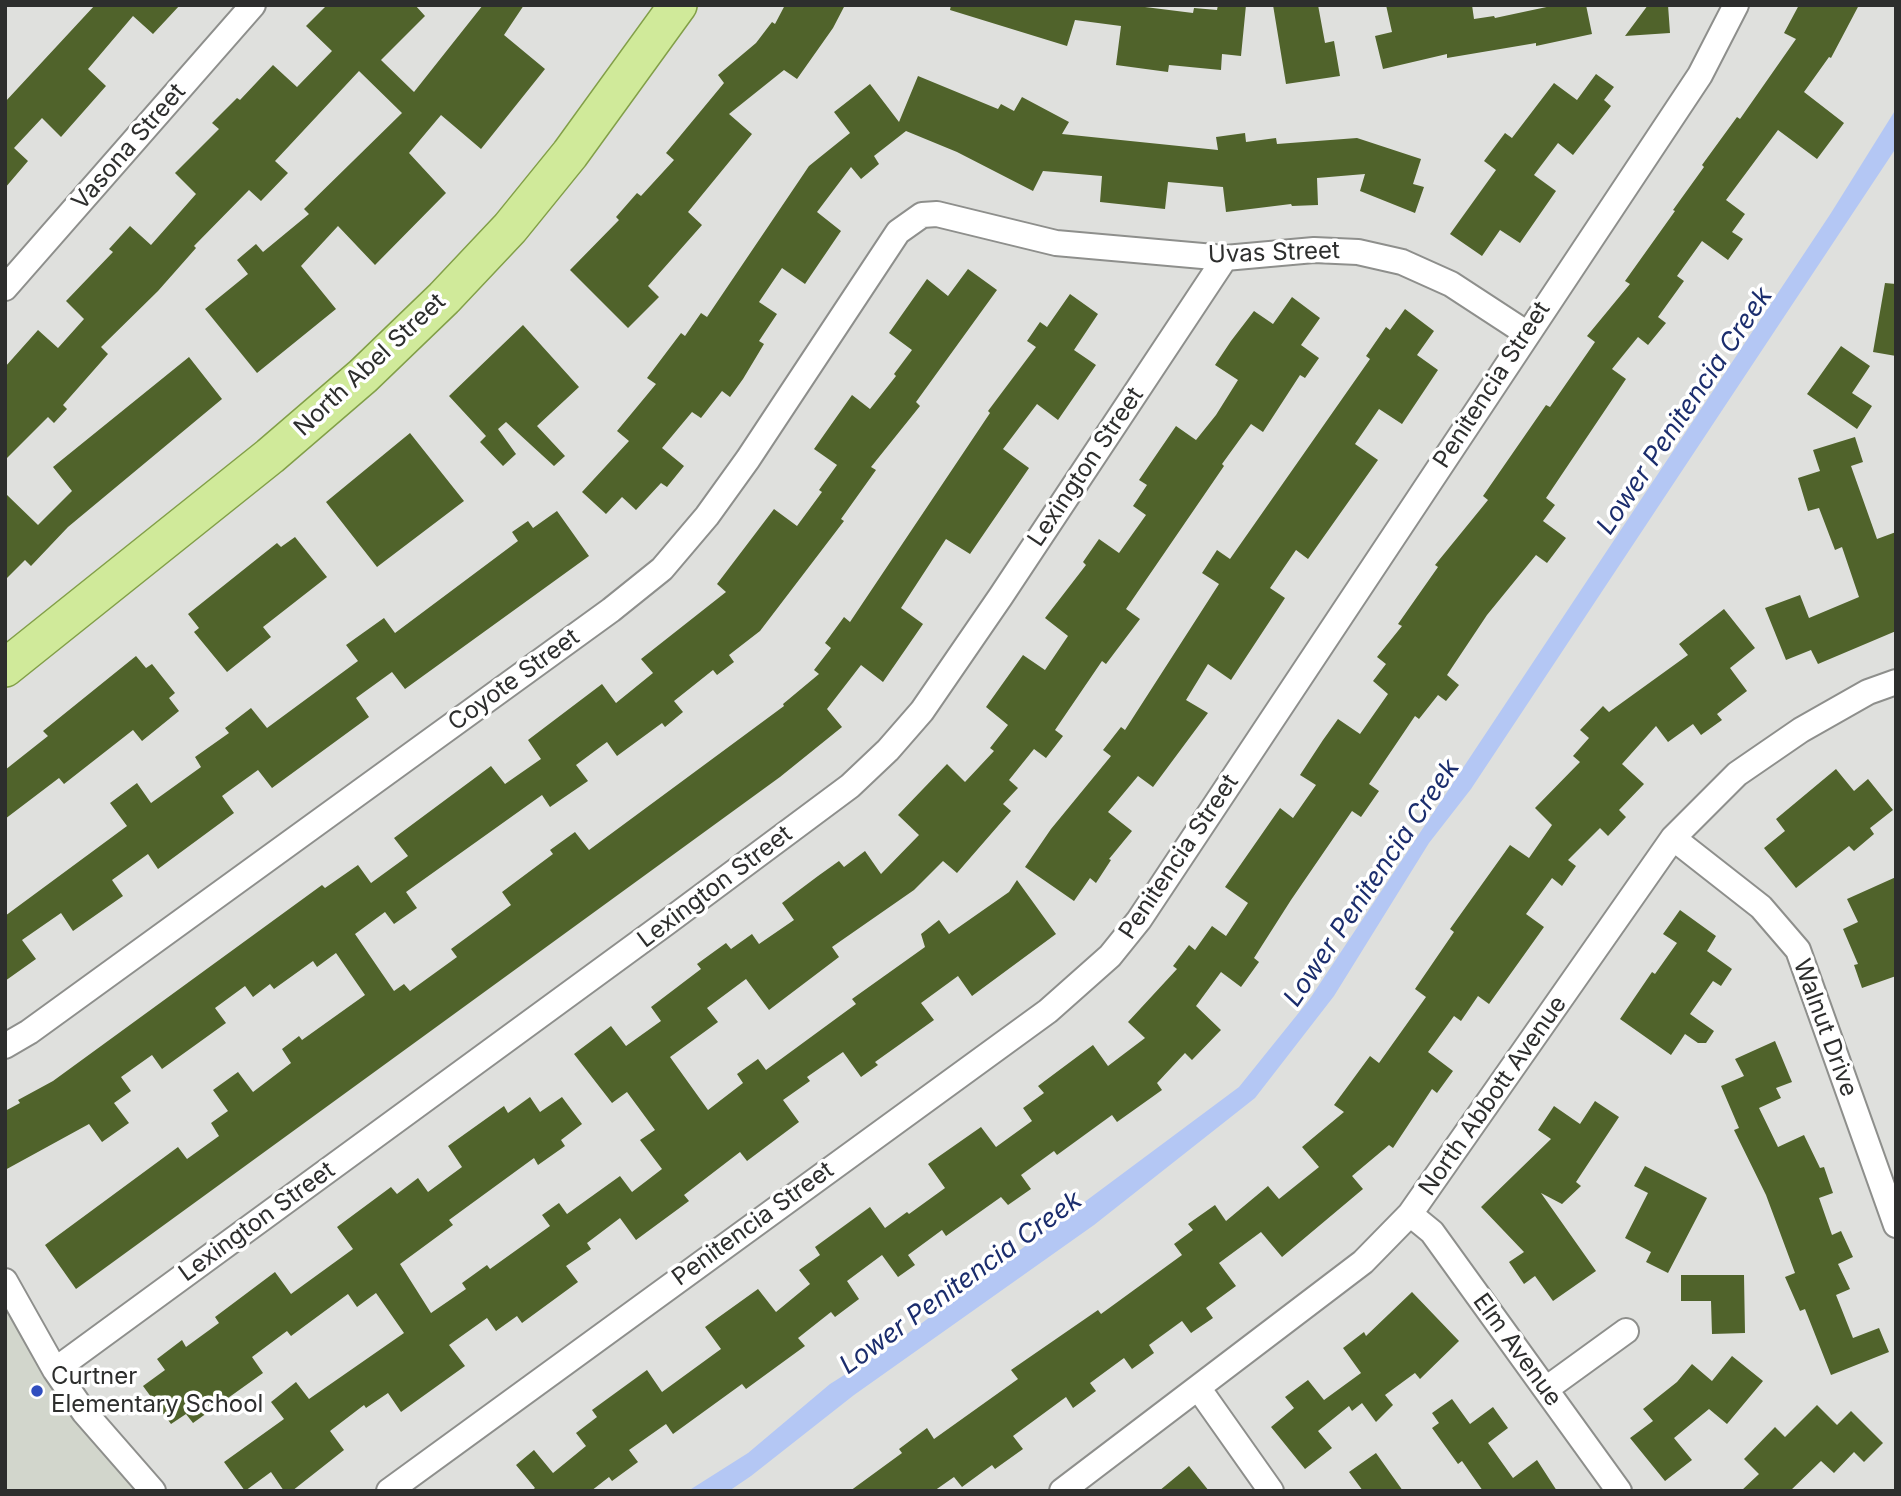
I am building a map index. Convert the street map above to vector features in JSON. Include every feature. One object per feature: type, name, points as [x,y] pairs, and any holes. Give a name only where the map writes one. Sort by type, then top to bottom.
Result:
[{"type":"main road","name":"North Abel Street","points":[[5,668],[270,456],[363,376],[444,299],[510,228],[570,154],[678,5]]},
{"type":"street","name":"Vasona Street","points":[[5,288],[253,5]]},
{"type":"street","name":"Penitencia Street","points":[[389,1491],[1048,1011],[1110,956],[1139,920],[1526,333],[1700,75],[1736,5]]},
{"type":"street","name":"Uvas Street","points":[[922,215],[937,214],[1056,243],[1225,258],[1314,250],[1357,251],[1402,262],[1451,284],[1526,333]]},
{"type":"street","name":"Coyote Street","points":[[5,1046],[29,1032],[611,610],[662,569],[707,516],[748,459],[898,232],[922,215]]},
{"type":"street","name":"Lexington Street","points":[[55,1370],[677,915],[849,786],[888,750],[938,688],[1225,258]]},
{"type":"street","name":"North Abbott Avenue","points":[[1062,1491],[1363,1262],[1410,1214],[1673,838],[1737,774],[1801,730],[1868,692],[1896,682]]},
{"type":"street","name":"Walnut Drive","points":[[1673,838],[1761,907],[1798,950],[1896,1225]]},
{"type":"street","name":"Elm Avenue","points":[[1410,1214],[1432,1232],[1619,1491]]},
{"type":"street","points":[[5,1280],[55,1370],[84,1412],[153,1491]]},
{"type":"street","points":[[1546,1389],[1626,1331]]},
{"type":"street","points":[[1199,1389],[1271,1491]]},
{"type":"shaded area","name":"Curtner Elementary School","points":[[5,1281],[153,1491],[5,1491]]},
{"type":"water","points":[[1896,109],[1896,148],[1471,789],[1429,843],[1334,996],[1255,1098],[1094,1225],[854,1395],[751,1476],[729,1491],[688,1491],[748,1453],[830,1384],[895,1343],[1239,1087],[1309,1000],[1831,213]]},
{"type":"building","points":[[95,5],[180,5],[153,34],[133,16],[88,69],[106,86],[61,137],[42,118],[14,148],[28,161],[5,188],[5,102]]},
{"type":"building","points":[[327,5],[415,5],[425,16],[381,60],[414,92],[483,5],[524,5],[504,35],[545,69],[481,149],[441,115],[409,153],[446,193],[375,265],[338,226],[301,266],[336,309],[257,373],[205,309],[248,274],[237,260],[256,244],[263,252],[309,214],[304,209],[402,113],[359,71],[275,161],[288,173],[261,201],[249,190],[194,246],[196,248],[158,291],[101,347],[108,354],[63,405],[67,409],[54,423],[48,417],[5,460],[5,367],[38,330],[58,348],[84,319],[66,301],[113,252],[109,249],[130,226],[151,245],[196,194],[175,173],[219,129],[212,123],[237,98],[240,100],[273,65],[297,87],[332,51],[306,26]]},
{"type":"building","points":[[785,5],[845,5],[833,28],[797,79],[784,70],[729,114],[752,134],[688,212],[702,225],[648,286],[659,297],[628,328],[570,270],[619,220],[616,217],[637,193],[641,196],[674,160],[666,153],[724,83],[718,75],[756,43],[772,22],[775,24]]},
{"type":"building","points":[[951,5],[1129,5],[1193,13],[1194,8],[1217,10],[1218,5],[1246,5],[1241,56],[1222,54],[1221,70],[1169,65],[1168,72],[1116,65],[1121,26],[1075,20],[1067,46],[950,10]]},
{"type":"building","points":[[1273,5],[1318,5],[1325,43],[1334,41],[1340,76],[1286,84]]},
{"type":"building","points":[[1386,5],[1472,5],[1474,19],[1495,18],[1556,5],[1586,5],[1592,34],[1536,46],[1536,43],[1447,58],[1447,54],[1383,69],[1375,36],[1392,32]]},
{"type":"building","points":[[1648,5],[1668,5],[1670,33],[1625,36]]},
{"type":"building","points":[[1799,5],[1859,5],[1831,58],[1829,57],[1804,92],[1844,123],[1817,159],[1778,130],[1726,200],[1745,214],[1732,232],[1743,239],[1728,260],[1702,241],[1677,276],[1684,281],[1658,317],[1666,323],[1648,345],[1638,337],[1612,369],[1626,379],[1546,498],[1555,505],[1543,521],[1566,538],[1547,563],[1536,555],[1487,615],[1447,675],[1459,685],[1446,701],[1438,695],[1419,719],[1415,716],[1369,784],[1379,791],[1361,817],[1352,811],[1254,958],[1259,962],[1241,987],[1221,972],[1196,1006],[1221,1030],[1192,1060],[1185,1053],[1157,1083],[1162,1090],[1117,1122],[1112,1115],[1057,1155],[1054,1151],[1021,1175],[1031,1189],[1008,1205],[1001,1197],[946,1236],[942,1230],[908,1255],[915,1265],[898,1277],[882,1255],[847,1281],[859,1299],[835,1317],[831,1312],[798,1338],[805,1346],[746,1389],[742,1384],[673,1434],[666,1424],[629,1450],[638,1462],[612,1481],[609,1477],[591,1491],[531,1491],[535,1488],[516,1465],[534,1450],[553,1473],[586,1446],[576,1433],[597,1417],[592,1410],[647,1370],[662,1392],[721,1349],[705,1327],[758,1289],[776,1312],[810,1284],[799,1270],[820,1255],[815,1247],[870,1207],[885,1228],[907,1212],[909,1214],[945,1188],[928,1164],[981,1127],[996,1147],[1032,1121],[1023,1108],[1044,1093],[1038,1086],[1093,1045],[1108,1066],[1145,1038],[1128,1022],[1177,969],[1173,966],[1189,945],[1195,950],[1212,926],[1226,936],[1248,903],[1225,887],[1280,808],[1293,818],[1316,785],[1300,775],[1338,719],[1360,734],[1388,694],[1373,681],[1386,664],[1377,657],[1402,626],[1398,624],[1438,567],[1435,565],[1488,500],[1483,496],[1546,405],[1550,407],[1595,342],[1587,336],[1630,284],[1625,281],[1675,211],[1673,210],[1704,167],[1702,165],[1737,117],[1740,119],[1796,39],[1784,33]]},
{"type":"building","points":[[1596,74],[1614,87],[1604,100],[1611,106],[1573,155],[1558,143],[1534,175],[1556,191],[1520,243],[1500,230],[1482,256],[1450,234],[1496,170],[1484,161],[1505,133],[1512,138],[1554,83],[1577,100]]},
{"type":"building","points":[[918,76],[998,109],[1001,104],[1014,111],[1022,97],[1069,122],[1062,134],[1218,150],[1216,137],[1245,133],[1246,142],[1276,138],[1277,144],[1357,138],[1421,159],[1413,184],[1424,187],[1415,213],[1360,191],[1365,174],[1317,178],[1318,205],[1291,204],[1226,212],[1223,187],[1168,182],[1165,209],[1100,202],[1102,176],[1043,171],[1033,191],[957,152],[906,131],[874,156],[879,164],[861,179],[851,167],[817,212],[841,231],[805,284],[782,268],[759,302],[777,314],[759,341],[764,344],[743,379],[730,397],[722,391],[701,418],[692,412],[662,448],[684,466],[667,487],[661,483],[636,510],[622,497],[606,514],[582,492],[629,441],[617,431],[656,384],[647,378],[681,333],[685,336],[701,313],[707,317],[809,166],[850,133],[834,112],[870,84],[899,122]]},
{"type":"building","points":[[968,269],[997,290],[916,402],[920,406],[871,467],[876,470],[841,519],[844,521],[760,631],[729,655],[734,662],[717,675],[713,670],[674,701],[683,712],[665,727],[662,723],[617,756],[607,742],[576,765],[588,781],[550,807],[542,795],[406,892],[417,908],[394,924],[385,912],[355,934],[394,991],[404,984],[410,991],[457,957],[451,949],[511,905],[502,892],[553,854],[550,850],[575,832],[589,850],[784,706],[783,704],[819,674],[814,670],[831,648],[825,643],[844,617],[850,622],[990,413],[988,411],[1036,347],[1027,341],[1040,322],[1047,327],[1070,294],[1098,314],[1074,350],[1096,365],[1058,420],[1037,404],[1003,449],[1029,468],[970,554],[946,539],[901,608],[923,624],[883,682],[861,665],[827,709],[842,727],[780,777],[76,1289],[45,1245],[178,1147],[187,1159],[219,1136],[211,1123],[228,1111],[213,1090],[238,1072],[253,1092],[291,1063],[282,1049],[299,1036],[302,1040],[365,995],[336,953],[317,967],[313,961],[274,989],[270,984],[253,997],[245,986],[215,1008],[226,1023],[162,1069],[152,1055],[121,1077],[131,1091],[114,1103],[129,1123],[102,1142],[89,1124],[5,1170],[5,1111],[20,1103],[18,1100],[53,1081],[322,885],[325,888],[358,865],[371,883],[408,856],[394,838],[491,766],[505,784],[541,759],[528,740],[602,684],[616,703],[653,673],[641,659],[726,592],[717,584],[774,509],[797,526],[822,492],[819,490],[837,465],[814,449],[852,395],[870,409],[896,376],[894,374],[912,350],[889,333],[927,279],[948,296]]},
{"type":"building","points":[[1885,283],[1896,284],[1896,356],[1873,352]]},
{"type":"building","points":[[1292,297],[1320,318],[1301,345],[1319,358],[1305,378],[1300,375],[1263,432],[1251,424],[1222,464],[1224,466],[1126,609],[1140,619],[1106,664],[1102,661],[1055,730],[1063,736],[1046,758],[1034,749],[1009,780],[1018,788],[1003,804],[1011,811],[957,873],[943,861],[914,890],[832,947],[839,957],[769,1010],[746,979],[707,1008],[718,1022],[670,1057],[708,1110],[743,1083],[737,1074],[758,1059],[766,1070],[856,1004],[852,999],[925,947],[921,934],[939,920],[949,934],[1009,892],[1017,880],[1056,934],[972,996],[958,976],[921,1003],[934,1020],[875,1062],[878,1065],[861,1077],[843,1052],[807,1077],[810,1081],[783,1100],[799,1122],[747,1161],[740,1152],[684,1195],[689,1201],[636,1240],[620,1218],[587,1243],[591,1249],[566,1266],[578,1282],[522,1323],[517,1316],[496,1331],[487,1318],[449,1345],[465,1366],[401,1412],[388,1393],[366,1408],[364,1405],[330,1431],[344,1450],[292,1491],[284,1491],[271,1472],[245,1491],[224,1462],[284,1419],[271,1402],[296,1382],[309,1399],[404,1333],[376,1293],[357,1307],[348,1294],[291,1336],[287,1331],[252,1357],[263,1373],[193,1423],[186,1414],[171,1424],[143,1386],[165,1370],[157,1359],[182,1340],[186,1347],[219,1323],[215,1317],[275,1272],[291,1294],[353,1249],[337,1227],[391,1187],[397,1194],[418,1178],[428,1192],[462,1167],[448,1146],[504,1106],[508,1113],[530,1097],[540,1112],[562,1097],[582,1124],[561,1140],[565,1146],[538,1165],[534,1158],[449,1220],[453,1225],[400,1264],[431,1313],[466,1289],[462,1283],[487,1265],[490,1269],[550,1226],[542,1215],[559,1203],[567,1214],[620,1176],[632,1192],[662,1169],[640,1140],[655,1130],[627,1092],[612,1103],[574,1054],[611,1026],[626,1046],[661,1021],[651,1007],[701,969],[697,964],[726,943],[731,949],[752,934],[759,944],[794,920],[782,903],[818,876],[839,861],[844,867],[865,851],[881,874],[919,835],[898,815],[947,764],[965,782],[994,751],[990,748],[1008,725],[986,707],[1023,655],[1045,670],[1068,636],[1045,618],[1086,565],[1083,562],[1099,539],[1119,553],[1146,515],[1133,506],[1147,485],[1139,480],[1176,426],[1196,440],[1216,415],[1238,380],[1215,365],[1254,311],[1273,324]]},
{"type":"building","points":[[1405,309],[1434,331],[1417,355],[1438,370],[1402,424],[1379,409],[1355,444],[1378,460],[1308,559],[1296,550],[1270,588],[1285,598],[1231,680],[1208,664],[1186,700],[1208,713],[1153,787],[1138,776],[1108,812],[1132,831],[1109,859],[1111,860],[1096,883],[1090,878],[1074,901],[1025,867],[1051,829],[1111,756],[1103,750],[1121,727],[1125,730],[1219,584],[1202,573],[1217,550],[1230,559],[1370,359],[1366,356],[1386,327],[1390,330]]},
{"type":"building","points":[[523,325],[579,387],[537,426],[565,456],[554,466],[506,422],[498,429],[516,454],[503,466],[480,442],[486,436],[449,396]]},
{"type":"building","points":[[1841,346],[1870,366],[1852,393],[1872,406],[1857,429],[1807,394]]},
{"type":"building","points":[[189,357],[222,399],[68,527],[31,566],[25,560],[5,580],[5,493],[38,525],[72,491],[53,467]]},
{"type":"building","points":[[410,433],[464,501],[377,567],[326,502]]},
{"type":"building","points":[[1855,437],[1863,462],[1851,466],[1877,539],[1896,532],[1896,631],[1818,664],[1811,650],[1786,660],[1765,608],[1800,595],[1809,618],[1859,597],[1842,547],[1835,550],[1819,508],[1808,511],[1798,478],[1820,471],[1813,450]]},
{"type":"building","points":[[557,511],[589,556],[405,689],[392,672],[356,698],[369,717],[272,788],[258,770],[222,796],[234,813],[158,869],[148,854],[112,880],[123,896],[73,931],[61,913],[22,940],[36,959],[5,981],[5,916],[127,826],[110,803],[137,783],[151,803],[201,767],[195,757],[229,733],[225,728],[251,708],[267,728],[358,661],[346,645],[384,618],[395,633],[518,541],[512,532],[528,521],[533,528]]},
{"type":"building","points":[[295,537],[327,577],[263,627],[271,637],[227,672],[194,632],[199,628],[188,614],[277,543],[281,547]]},
{"type":"building","points":[[1724,609],[1755,648],[1730,668],[1747,691],[1717,714],[1722,720],[1701,735],[1693,724],[1668,742],[1656,726],[1622,764],[1644,784],[1619,810],[1626,817],[1608,836],[1600,828],[1568,860],[1576,866],[1562,886],[1552,878],[1526,914],[1544,927],[1489,1004],[1478,996],[1461,1021],[1454,1016],[1428,1052],[1453,1071],[1437,1093],[1432,1089],[1393,1148],[1389,1145],[1352,1176],[1363,1189],[1282,1257],[1261,1232],[1219,1263],[1236,1286],[1206,1308],[1213,1318],[1191,1333],[1182,1321],[1149,1345],[1154,1353],[1132,1369],[1124,1358],[1090,1383],[1096,1391],[1073,1408],[1066,1397],[1013,1436],[1023,1449],[995,1469],[992,1465],[962,1487],[954,1477],[934,1491],[850,1491],[902,1453],[899,1449],[927,1428],[934,1439],[1018,1379],[1011,1370],[1098,1310],[1101,1314],[1182,1255],[1174,1244],[1193,1230],[1188,1224],[1215,1205],[1226,1221],[1268,1186],[1279,1199],[1319,1167],[1302,1147],[1344,1112],[1334,1105],[1370,1056],[1379,1063],[1426,997],[1415,989],[1454,932],[1450,929],[1510,845],[1529,858],[1552,825],[1535,808],[1580,762],[1573,756],[1589,738],[1580,730],[1603,706],[1609,712],[1688,655],[1679,644]]},
{"type":"building","points":[[136,656],[146,668],[152,664],[175,693],[169,698],[179,711],[142,741],[133,730],[64,784],[59,778],[5,819],[5,770],[48,736],[43,731]]},
{"type":"building","points":[[1836,769],[1854,791],[1868,779],[1893,810],[1870,828],[1874,834],[1854,851],[1849,846],[1796,888],[1764,848],[1785,831],[1776,819]]},
{"type":"building","points":[[1896,877],[1896,976],[1862,988],[1854,965],[1858,964],[1843,929],[1858,922],[1847,899]]},
{"type":"building","points":[[1680,910],[1716,936],[1707,951],[1732,969],[1721,986],[1713,981],[1690,1014],[1714,1031],[1706,1043],[1698,1043],[1685,1034],[1671,1055],[1620,1019],[1652,972],[1655,974],[1677,943],[1663,934]]},
{"type":"building","points":[[1775,1041],[1792,1082],[1776,1088],[1781,1098],[1759,1108],[1778,1147],[1804,1135],[1820,1168],[1824,1167],[1833,1193],[1819,1198],[1832,1235],[1841,1231],[1853,1257],[1838,1264],[1850,1289],[1836,1295],[1853,1338],[1879,1328],[1889,1352],[1831,1375],[1805,1309],[1800,1311],[1785,1277],[1795,1273],[1766,1195],[1734,1130],[1739,1128],[1721,1086],[1744,1076],[1735,1059]]},
{"type":"building","points":[[1595,1101],[1619,1117],[1576,1182],[1581,1186],[1562,1204],[1541,1193],[1596,1271],[1553,1301],[1535,1276],[1524,1284],[1509,1262],[1524,1252],[1481,1207],[1551,1139],[1538,1130],[1554,1106],[1580,1124]]},
{"type":"building","points":[[1645,1166],[1707,1198],[1668,1273],[1646,1262],[1651,1252],[1625,1238],[1648,1193],[1634,1186]]},
{"type":"building","points":[[1681,1275],[1744,1275],[1745,1333],[1712,1334],[1711,1301],[1681,1301]]},
{"type":"building","points":[[1412,1292],[1459,1341],[1420,1379],[1415,1373],[1385,1395],[1393,1405],[1376,1422],[1362,1403],[1352,1411],[1349,1406],[1318,1431],[1332,1448],[1305,1469],[1271,1427],[1294,1408],[1285,1397],[1308,1380],[1324,1400],[1361,1373],[1343,1348],[1364,1332],[1366,1336]]},
{"type":"building","points":[[1732,1356],[1763,1381],[1727,1424],[1709,1409],[1674,1438],[1692,1460],[1665,1481],[1630,1438],[1653,1421],[1643,1409],[1677,1382],[1692,1364],[1712,1381]]},
{"type":"building","points":[[1452,1399],[1470,1424],[1493,1407],[1508,1428],[1488,1443],[1513,1478],[1537,1460],[1557,1491],[1483,1491],[1462,1461],[1458,1464],[1432,1428],[1439,1423],[1432,1413]]},
{"type":"building","points":[[1817,1405],[1837,1425],[1851,1411],[1883,1443],[1864,1462],[1854,1452],[1834,1473],[1821,1461],[1790,1491],[1741,1491],[1759,1474],[1744,1459],[1775,1427],[1785,1437]]},
{"type":"building","points":[[1376,1453],[1403,1491],[1363,1491],[1349,1472]]},
{"type":"building","points":[[1189,1466],[1209,1491],[1159,1491]]},
{"type":"place","name":"Curtner Elementary School","points":[[37,1391]]},
{"type":"water label","name":"Lower Penitencia Creek","points":[[1685,411]]},
{"type":"water label","name":"Lower Penitencia Creek","points":[[1372,883]]},
{"type":"water label","name":"Lower Penitencia Creek","points":[[961,1283]]}]
